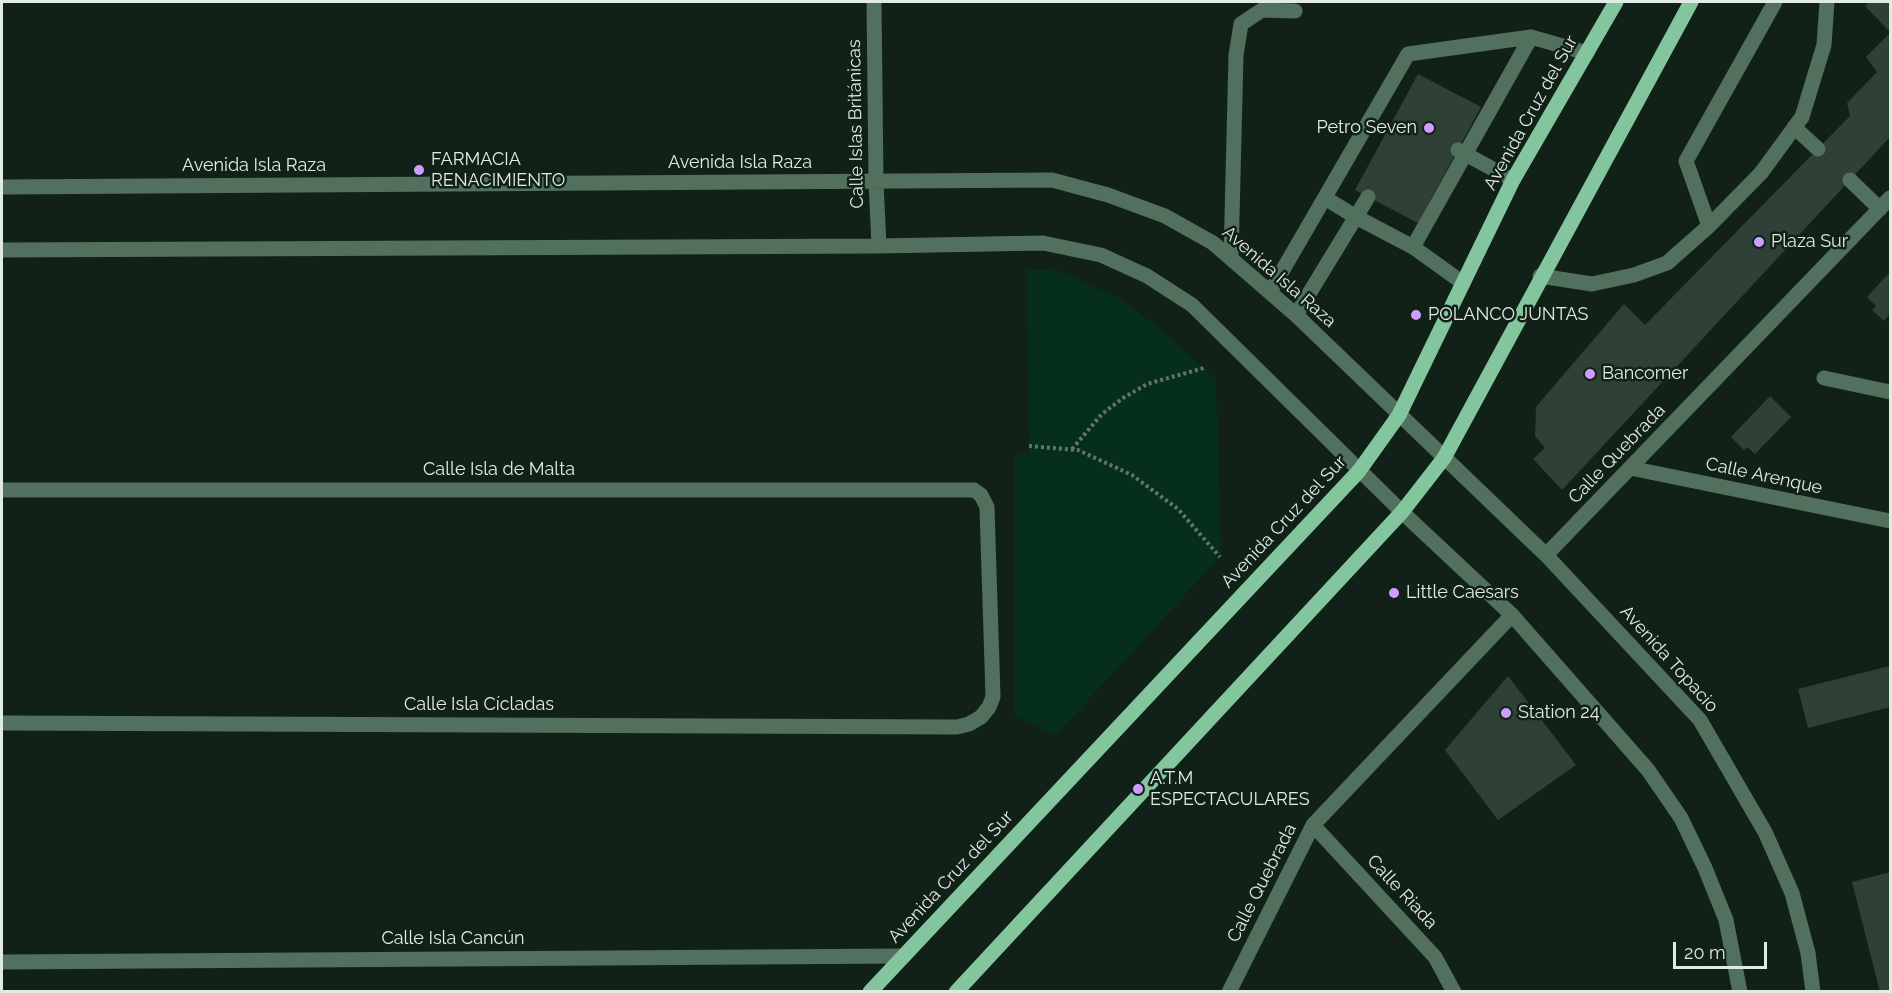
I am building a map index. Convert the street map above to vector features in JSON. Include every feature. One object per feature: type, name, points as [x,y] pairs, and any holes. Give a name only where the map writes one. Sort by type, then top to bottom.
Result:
[{"type":"main road","name":"Avenida Cruz del Sur","points":[[870,992],[1359,471],[1399,415],[1514,180],[1617,2]]},
{"type":"main road","points":[[956,992],[1402,512],[1444,458],[1540,276],[1691,2]]},
{"type":"street","name":"Calle Islas Británicas","points":[[874,2],[879,246]]},
{"type":"street","points":[[1709,226],[1686,161],[1775,2]]},
{"type":"street","points":[[1540,276],[1592,284],[1634,275],[1667,263],[1709,226],[1761,173],[1802,117],[1824,45],[1827,2]]},
{"type":"street","points":[[1231,258],[1236,55],[1241,24],[1262,10],[1295,11]]},
{"type":"street","points":[[1270,292],[1408,54],[1531,37],[1587,53]]},
{"type":"street","points":[[1413,247],[1462,152],[1531,37]]},
{"type":"street","points":[[1794,127],[1818,149]]},
{"type":"street","points":[[1462,152],[1514,180]]},
{"type":"street","name":"Avenida Isla Raza","points":[[2,187],[1052,180],[1108,195],[1165,216],[1213,243],[1296,315],[1399,415]]},
{"type":"street","points":[[1850,180],[1885,203]]},
{"type":"street","points":[[1296,315],[1368,197]]},
{"type":"street","points":[[1324,198],[1413,247],[1463,283]]},
{"type":"street","name":"Calle Quebrada","points":[[1546,555],[1885,203]]},
{"type":"street","points":[[2,250],[879,246],[1043,243],[1101,255],[1147,276],[1192,305],[1359,471],[1512,615],[1648,770],[1681,818],[1705,868],[1726,921],[1740,992]]},
{"type":"street","points":[[1824,378],[1890,392]]},
{"type":"street","name":"Avenida Topacio","points":[[1399,415],[1546,555],[1700,720],[1765,832],[1792,892],[1808,954],[1814,992]]},
{"type":"street","name":"Calle Arenque","points":[[1630,468],[1890,522]]},
{"type":"street","name":"Calle Isla de Malta","points":[[2,490],[974,490],[981,495],[987,507],[993,697],[981,717],[969,724],[957,727]]},
{"type":"street","name":"Calle Quebrada","points":[[1229,992],[1313,825],[1512,615]]},
{"type":"street","name":"Calle Isla Cícladas","points":[[2,723],[957,727]]},
{"type":"street","name":"Calle Riada","points":[[1313,825],[1435,957],[1454,992]]},
{"type":"street","name":"Calle Isla Cancún","points":[[2,962],[904,956]]},
{"type":"path","points":[[1072,449],[1102,414],[1124,398],[1147,384],[1204,368]]},
{"type":"path","points":[[1029,446],[1078,450],[1132,475],[1178,509],[1220,557]]},
{"type":"green space","points":[[1027,269],[1060,271],[1118,297],[1157,326],[1216,379],[1221,556],[1056,735],[1015,716],[1015,454],[1029,452]]},
{"type":"building","points":[[1869,2],[1890,2],[1890,32],[1865,6]]},
{"type":"building","name":"Plaza Sur","points":[[1890,33],[1890,137],[1562,490],[1533,459],[1545,448],[1535,436],[1536,407],[1624,304],[1645,325],[1850,116],[1847,103],[1877,72],[1866,57]]},
{"type":"building","name":"Petro Seven","points":[[1418,74],[1481,107],[1418,223],[1355,190]]},
{"type":"building","points":[[1890,272],[1890,314],[1884,321],[1872,310],[1876,306],[1867,297]]},
{"type":"building","points":[[1770,396],[1791,417],[1755,454],[1747,447],[1744,450],[1731,437]]},
{"type":"building","points":[[1890,666],[1890,707],[1808,728],[1798,689]]},
{"type":"building","name":"Station 24","points":[[1508,676],[1576,765],[1498,820],[1445,750]]},
{"type":"building","points":[[1890,872],[1890,992],[1880,992],[1852,882]]},
{"type":"tunnel","points":[[1368,197],[1415,124],[1458,149]]},
{"type":"tunnel","points":[[1818,149],[1850,180]]},
{"type":"place","name":"Petro Seven","points":[[1429,128]]},
{"type":"place","name":"FARMACIA RENACIMIENTO","points":[[419,170]]},
{"type":"place","name":"Plaza Sur","points":[[1759,242]]},
{"type":"place","name":"POLANCO JUNTAS","points":[[1416,315]]},
{"type":"place","name":"Bancomer","points":[[1590,374]]},
{"type":"place","name":"Little Caesars","points":[[1394,593]]},
{"type":"place","name":"Station 24","points":[[1506,713]]},
{"type":"place","name":"A.T.M ESPECTACULARES","points":[[1138,789]]}]
